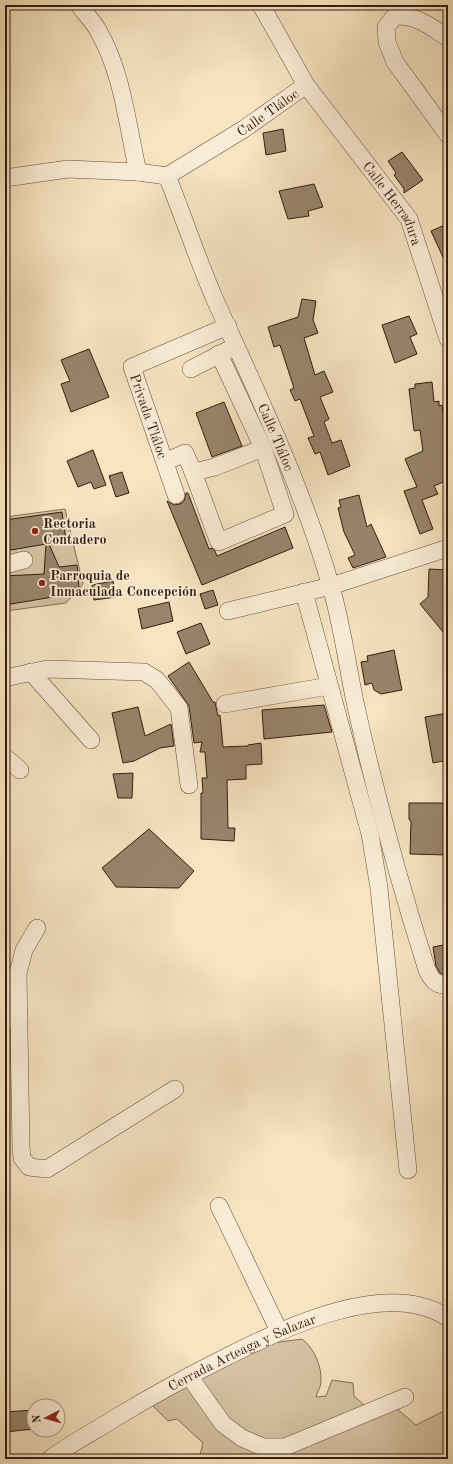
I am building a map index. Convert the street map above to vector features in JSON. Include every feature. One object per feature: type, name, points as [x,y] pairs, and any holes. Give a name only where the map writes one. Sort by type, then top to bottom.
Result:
[{"type":"street","points":[[78,5],[98,31],[114,67],[125,104],[138,172]]},
{"type":"street","name":"Calle Herradura","points":[[261,5],[306,85],[409,220],[448,339]]},
{"type":"street","points":[[448,38],[419,19],[406,15],[395,16],[386,27],[387,42],[395,62],[448,135]]},
{"type":"street","name":"Calle Tláloc","points":[[306,85],[244,129],[168,176],[215,299],[269,419],[304,506],[331,586],[360,724],[399,882],[427,970],[432,980],[439,985],[448,985]]},
{"type":"street","points":[[5,178],[68,169],[138,172],[168,176]]},
{"type":"street","name":"Privada Tláloc","points":[[176,495],[132,367],[228,326]]},
{"type":"street","points":[[191,369],[237,346]]},
{"type":"street","points":[[219,354],[263,448],[285,514]]},
{"type":"street","points":[[194,472],[215,466],[263,448]]},
{"type":"street","points":[[165,462],[185,453],[194,472],[205,508],[219,542],[304,506]]},
{"type":"street","points":[[228,611],[331,586],[448,548]]},
{"type":"street","points":[[5,565],[24,560]]},
{"type":"street","points":[[304,592],[370,834],[378,880],[408,1170]]},
{"type":"street","points":[[5,678],[47,669],[144,672],[157,680],[179,708],[189,785]]},
{"type":"street","points":[[31,672],[91,740]]},
{"type":"street","points":[[225,704],[330,686]]},
{"type":"street","points":[[5,757],[20,770]]},
{"type":"street","points":[[37,928],[24,950],[18,973],[12,1018],[22,1158],[29,1167],[47,1169],[175,1089]]},
{"type":"street","points":[[219,1206],[279,1331]]},
{"type":"street","name":"Cerrada Arteaga y Salazar","points":[[56,1457],[155,1394],[279,1331],[305,1320],[344,1309],[375,1304],[405,1303],[438,1311],[448,1318]]},
{"type":"street","points":[[189,1376],[224,1424],[242,1438],[263,1447],[285,1447],[405,1397]]},
{"type":"shaded area","points":[[65,509],[83,584],[66,603],[5,611],[5,517]]},
{"type":"shaded area","points":[[302,1339],[314,1352],[319,1364],[321,1384],[316,1397],[326,1396],[332,1380],[353,1383],[354,1396],[365,1406],[395,1407],[416,1425],[448,1409],[448,1459],[199,1459],[203,1443],[177,1419],[168,1421],[150,1403],[272,1343]]},
{"type":"building","points":[[283,129],[286,151],[266,155],[263,133]]},
{"type":"building","points":[[402,152],[423,180],[404,193],[404,189],[394,175],[396,173],[388,161]]},
{"type":"building","points":[[314,184],[323,207],[308,211],[309,216],[288,219],[279,191]]},
{"type":"building","points":[[445,225],[448,232],[448,268],[431,231]]},
{"type":"building","points":[[302,299],[316,301],[313,320],[318,333],[304,338],[315,375],[324,371],[333,392],[320,397],[329,419],[324,422],[332,443],[341,440],[350,466],[328,475],[320,452],[315,454],[308,438],[314,436],[300,399],[295,401],[290,390],[294,388],[280,345],[274,347],[268,327],[298,317]]},
{"type":"building","points":[[409,316],[417,334],[410,337],[417,354],[395,363],[382,325]]},
{"type":"building","points":[[89,349],[109,397],[71,412],[61,384],[70,381],[61,360]]},
{"type":"building","points":[[432,382],[434,402],[439,401],[439,406],[442,405],[446,443],[448,442],[448,480],[434,486],[438,494],[422,500],[433,529],[420,534],[404,491],[417,487],[405,459],[423,451],[420,430],[414,431],[409,389],[415,388],[415,384]]},
{"type":"building","points":[[224,402],[242,446],[212,457],[196,413]]},
{"type":"building","points":[[93,450],[106,485],[94,489],[91,482],[78,487],[67,461]]},
{"type":"building","points":[[122,472],[129,493],[116,497],[109,476]]},
{"type":"building","points":[[186,493],[188,493],[209,549],[212,548],[217,556],[285,527],[293,548],[202,585],[167,501],[174,505],[180,504],[184,501]]},
{"type":"building","points":[[359,495],[367,527],[371,524],[386,557],[353,568],[348,558],[355,555],[344,532],[338,508],[341,507],[339,500]]},
{"type":"building","points":[[62,512],[66,541],[49,544],[59,567],[77,565],[79,589],[59,596],[5,605],[5,576],[44,574],[46,544],[5,551],[5,520]]},
{"type":"building","points":[[429,569],[448,570],[448,638],[420,604],[428,597]]},
{"type":"building","points":[[113,581],[116,597],[94,600],[92,585]]},
{"type":"building","points":[[213,590],[218,605],[205,609],[200,594]]},
{"type":"building","points":[[169,602],[173,621],[142,629],[138,609]]},
{"type":"building","points":[[201,623],[210,644],[186,654],[177,632]]},
{"type":"building","points":[[394,650],[402,690],[381,694],[374,690],[372,683],[365,685],[361,662],[368,661],[367,656]]},
{"type":"building","points":[[189,662],[213,702],[215,702],[218,716],[220,715],[223,747],[248,746],[261,743],[262,764],[246,765],[246,779],[227,780],[228,828],[235,828],[234,841],[201,839],[201,793],[203,793],[202,778],[207,778],[205,752],[200,752],[202,742],[194,743],[189,706],[168,676]]},
{"type":"building","points":[[324,705],[332,732],[264,739],[262,710]]},
{"type":"building","points":[[138,707],[145,736],[171,724],[174,746],[160,748],[134,761],[123,763],[112,713]]},
{"type":"building","points":[[448,713],[448,760],[433,763],[425,717]]},
{"type":"building","points":[[133,773],[132,798],[118,798],[113,774]]},
{"type":"building","points":[[409,803],[444,803],[444,810],[448,810],[448,855],[410,854],[411,822],[409,819]]},
{"type":"building","points":[[149,829],[194,871],[179,888],[116,887],[102,868]]},
{"type":"building","points":[[448,944],[448,975],[445,975],[440,973],[436,966],[433,947]]},
{"type":"building","points":[[26,1411],[26,1430],[5,1432],[5,1412]]},
{"type":"place","name":"Rectoria Contadero","points":[[35,531]]},
{"type":"place","name":"Parroquia de Inmaculada Concepción","points":[[42,583]]}]
